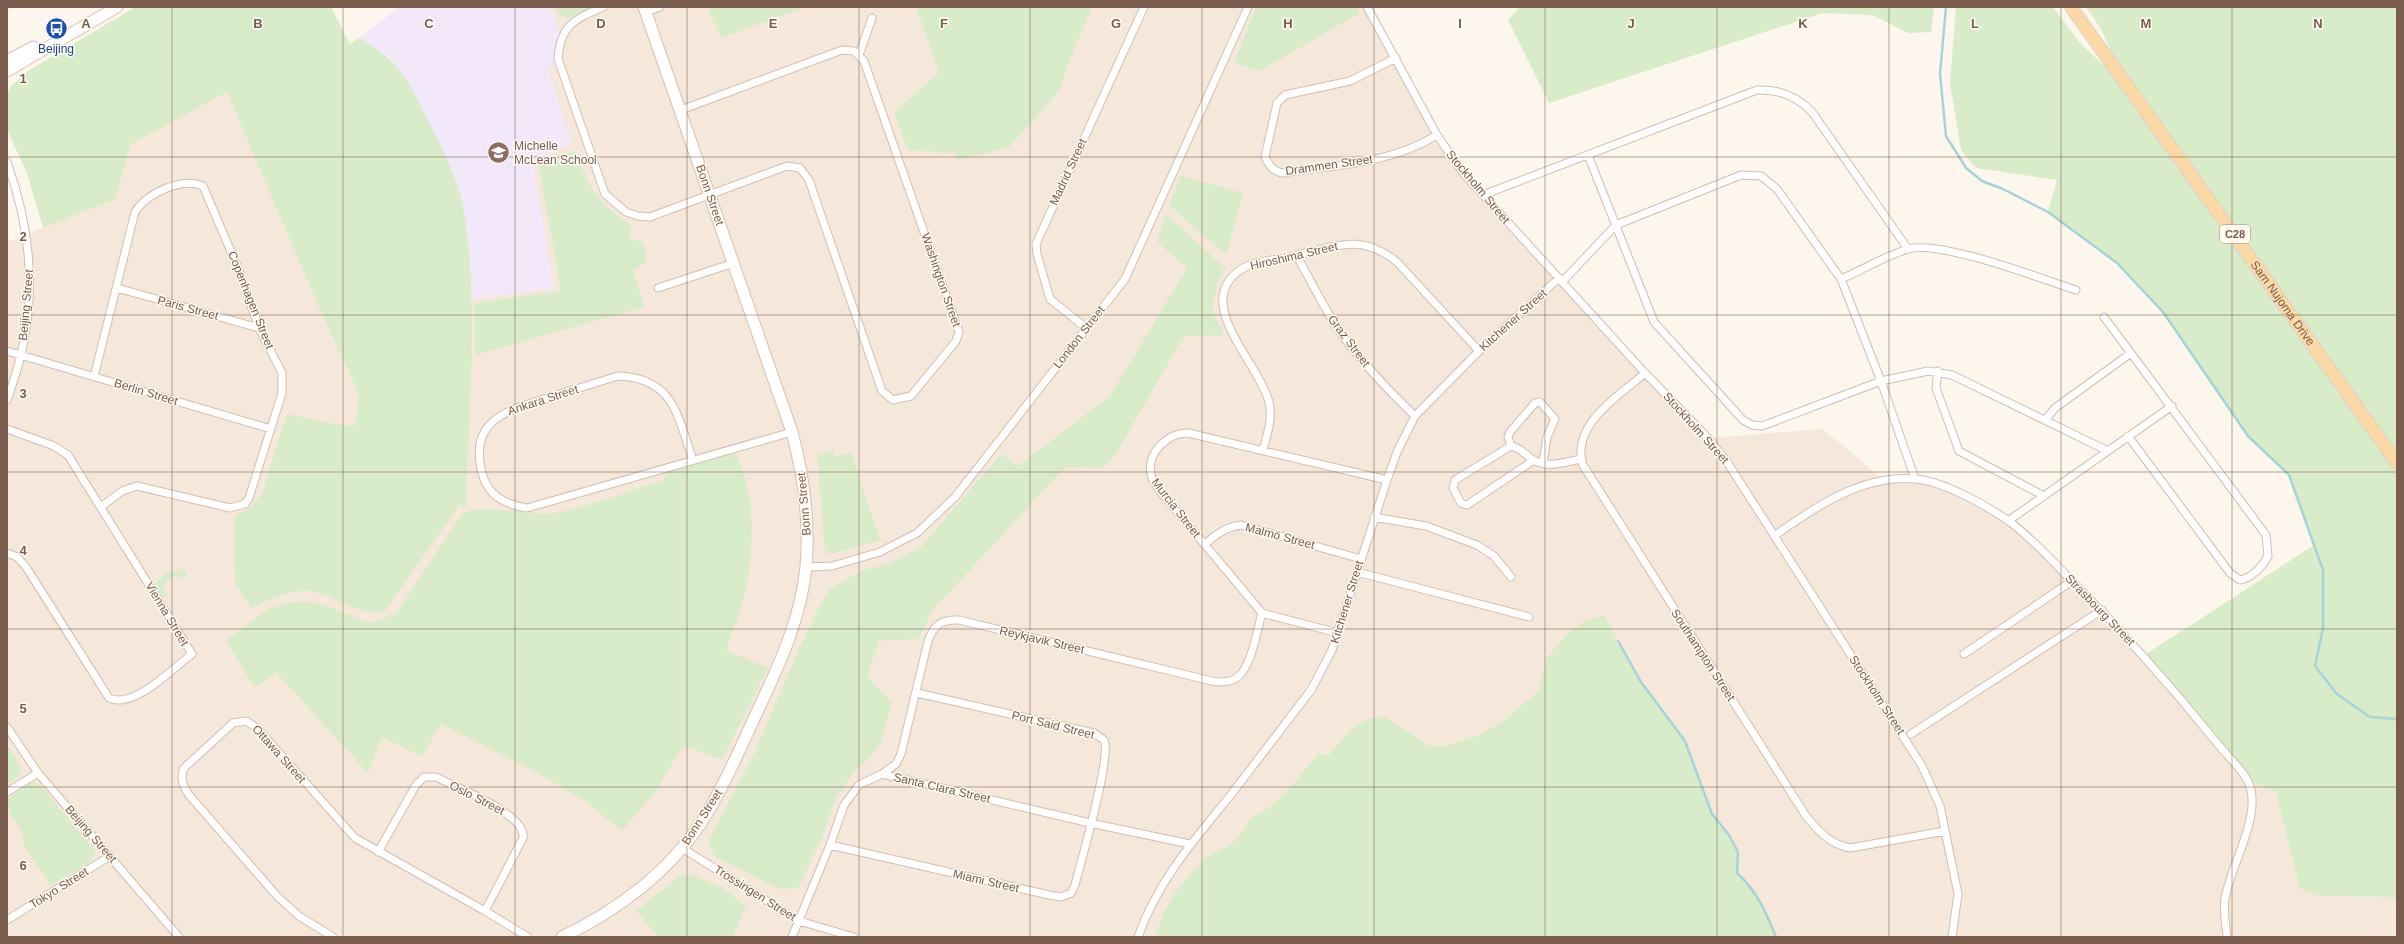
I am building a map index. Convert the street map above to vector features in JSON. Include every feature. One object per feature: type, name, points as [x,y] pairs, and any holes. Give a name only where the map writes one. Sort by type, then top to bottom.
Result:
[{"type":"main road","name":"Sam Nujoma Drive","points":[[2070,7],[2397,463]]},
{"type":"street","points":[[8,66],[105,7]]},
{"type":"street","points":[[8,66],[117,7]]},
{"type":"street","points":[[603,7],[576,19],[567,26],[558,47],[558,59],[606,194],[626,212],[638,216],[650,217],[710,196]]},
{"type":"street","points":[[645,10],[660,7]]},
{"type":"street","name":"Madrid Street","points":[[1086,328],[1050,298],[1037,254],[1036,244],[1144,7]]},
{"type":"street","name":"London Street","points":[[806,567],[832,566],[873,555],[905,540],[931,522],[955,497],[1128,272],[1248,7]]},
{"type":"street","name":"Stockholm Street","points":[[1367,7],[1437,135],[1453,159],[1483,195],[1645,373],[1719,451],[1922,766],[1936,796],[1958,894],[1952,937]]},
{"type":"street","name":"Bonn Street","points":[[562,937],[596,920],[624,901],[659,872],[682,848],[702,821],[723,785],[782,657],[800,603],[806,567],[807,503],[802,473],[792,432],[645,10]]},
{"type":"street","points":[[681,110],[836,51],[848,49],[859,55],[872,18]]},
{"type":"street","name":"Washington Street","points":[[710,196],[788,166],[800,168],[805,173],[882,391],[893,400],[911,396],[956,341],[959,332],[864,61],[859,55]]},
{"type":"street","name":"Drammen Street","points":[[1396,58],[1350,81],[1292,93],[1280,98],[1277,103],[1265,157],[1268,163],[1272,169],[1281,173],[1391,156],[1437,135]]},
{"type":"street","points":[[1483,195],[1758,90],[1780,92],[1803,102],[1812,112],[1908,249]]},
{"type":"street","points":[[1588,155],[1654,322],[1743,420],[1752,425],[1762,426],[1881,381],[1928,370],[1952,375],[2108,450]]},
{"type":"street","name":"Beijing Street","points":[[7,162],[22,209],[30,262],[28,316],[20,355],[7,400]]},
{"type":"street","points":[[1616,225],[1741,175],[1761,176],[1777,189],[1841,279],[1881,381],[1915,479]]},
{"type":"street","name":"Copenhagen Street","points":[[94,377],[135,212],[140,203],[152,195],[183,183],[196,183],[206,190],[238,268],[259,328],[283,380],[282,393],[249,498],[245,504],[230,508],[137,486],[122,491],[100,507]]},
{"type":"street","name":"Kitchener Street","points":[[1138,937],[1145,918],[1162,884],[1190,844],[1311,690],[1332,650],[1386,480],[1397,452],[1415,416],[1479,351],[1561,280],[1616,225]]},
{"type":"street","name":"Hiroshima Street","points":[[1263,450],[1269,421],[1269,401],[1225,319],[1222,302],[1225,288],[1243,268],[1255,263],[1297,256],[1355,243],[1377,249],[1397,262],[1479,351]]},
{"type":"street","points":[[1841,279],[1908,249],[1930,248],[1963,254],[2076,290]]},
{"type":"street","name":"Graz Street","points":[[1297,256],[1342,335],[1382,384],[1415,416]]},
{"type":"street","points":[[658,288],[734,264]]},
{"type":"street","name":"Paris Street","points":[[117,288],[259,328]]},
{"type":"street","points":[[2104,317],[2172,406],[2266,535],[2268,556],[2256,572],[2246,579],[2235,578],[2128,436]]},
{"type":"street","name":"Berlin Street","points":[[7,351],[271,429]]},
{"type":"street","points":[[2045,420],[2055,408],[2131,353]]},
{"type":"street","points":[[1938,371],[1936,388],[1960,450],[2044,496]]},
{"type":"street","points":[[1543,463],[1547,436],[1555,419],[1540,402],[1535,403],[1510,432],[1508,438],[1511,446],[1534,460],[1543,463],[1553,465],[1581,459],[1581,442],[1588,425],[1645,373]]},
{"type":"street","name":"Ankara Street","points":[[693,460],[670,399],[659,387],[649,381],[618,376],[508,410],[490,425],[483,435],[479,450],[480,466],[489,490],[501,501],[514,506],[527,508],[792,432]]},
{"type":"street","points":[[2008,521],[2172,406]]},
{"type":"street","name":"Vienna Street","points":[[7,429],[62,450],[73,462],[192,654],[133,698],[114,701],[105,694],[26,567],[17,557],[7,553]]},
{"type":"street","name":"Murcia Street","points":[[1262,613],[1152,479],[1151,463],[1155,452],[1163,443],[1173,436],[1184,433],[1263,450],[1386,480]]},
{"type":"street","points":[[1511,446],[1455,480],[1453,488],[1461,503],[1466,505],[1534,460]]},
{"type":"street","name":"Southampton Street","points":[[1581,459],[1603,499],[1806,816],[1820,833],[1840,846],[1856,848],[1945,831]]},
{"type":"street","name":"Strasbourg Street","points":[[1774,536],[1822,503],[1850,490],[1885,481],[1915,479],[1943,486],[2008,521],[2041,549],[2102,610],[2194,714],[2250,788],[2252,798],[2249,820],[2225,899],[2227,937]]},
{"type":"street","points":[[1374,518],[1426,526],[1477,545],[1494,556],[1511,577]]},
{"type":"street","name":"Malmö Street","points":[[1205,545],[1213,536],[1225,529],[1241,525],[1361,559]]},
{"type":"street","points":[[1357,572],[1529,617]]},
{"type":"street","points":[[1964,654],[2072,581]]},
{"type":"street","points":[[1911,734],[2102,610]]},
{"type":"street","points":[[1262,613],[1338,632]]},
{"type":"street","name":"Reykjavik Street","points":[[882,774],[896,764],[901,754],[930,635],[936,625],[946,620],[959,620],[1216,682],[1234,680],[1245,670],[1262,613]]},
{"type":"street","name":"Port Said Street","points":[[917,693],[1094,733],[1102,737],[1106,744],[1105,764],[1090,823]]},
{"type":"street","name":"Ottawa Street","points":[[333,937],[299,916],[278,896],[189,795],[182,780],[184,768],[233,723],[249,722],[257,728],[354,838],[485,911],[528,937]]},
{"type":"street","name":"Beijing Street","points":[[7,727],[38,773],[179,937]]},
{"type":"street","points":[[7,792],[38,773]]},
{"type":"street","name":"Santa Clara Street","points":[[792,937],[830,845],[844,805],[852,792],[864,782],[882,774],[1090,823],[1190,844]]},
{"type":"street","name":"Oslo Street","points":[[378,852],[416,785],[424,777],[436,777],[510,815],[521,827],[523,838],[485,911]]},
{"type":"street","name":"Miami Street","points":[[830,845],[1061,897],[1072,893],[1076,885],[1090,823]]},
{"type":"street","name":"Trossingen Street","points":[[682,848],[799,921],[854,937]]},
{"type":"street","name":"Tokyo Street","points":[[7,920],[110,856]]},
{"type":"shaded area","points":[[400,7],[1367,7],[1437,135],[1559,278],[1708,438],[1823,429],[1885,481],[1943,486],[2021,531],[2143,656],[2247,780],[2276,792],[2300,889],[2319,896],[2392,897],[2397,900],[2397,937],[7,937],[7,242],[116,199],[130,145],[227,91],[317,303],[359,394],[354,435],[465,507],[472,299],[462,205],[388,56],[359,38]]},
{"type":"shaded area","name":"Michelle McLean School","points":[[400,7],[550,7],[562,37],[558,59],[548,69],[572,144],[533,162],[554,288],[472,299],[462,205],[388,56],[359,38]]},
{"type":"green space","points":[[135,7],[331,7],[350,44],[359,38],[385,55],[401,72],[414,92],[453,172],[463,206],[471,280],[472,356],[466,508],[460,504],[385,611],[376,612],[357,609],[319,593],[310,591],[287,593],[251,608],[235,583],[234,516],[250,508],[262,493],[287,414],[340,425],[355,426],[359,394],[317,303],[227,92],[130,145],[116,199],[43,228],[27,173],[7,130],[7,95],[10,87],[28,71]]},
{"type":"green space","points":[[555,7],[593,7],[566,18],[558,13]]},
{"type":"green space","points":[[707,7],[806,7],[721,38]]},
{"type":"green space","points":[[916,7],[1092,7],[1067,66],[1059,91],[1009,147],[959,160],[956,153],[908,150],[894,113],[939,72]]},
{"type":"green space","points":[[1256,7],[1357,7],[1360,13],[1259,71],[1234,63]]},
{"type":"green space","points":[[1520,7],[1934,7],[1931,32],[1908,33],[1873,15],[1823,13],[1549,103],[1508,20]]},
{"type":"green space","points":[[1956,7],[2053,7],[2080,43],[2128,88],[2101,29],[2086,7],[2397,7],[2397,900],[2392,897],[2319,896],[2300,889],[2276,792],[2247,780],[2143,656],[2314,545],[2289,475],[2248,436],[2163,312],[2117,263],[2048,212],[2057,180],[1976,168],[1961,150],[1950,83]]},
{"type":"green space","points":[[575,150],[590,185],[602,202],[620,218],[632,226],[629,239],[643,242],[647,262],[633,270],[644,307],[476,355],[474,303],[561,291],[539,166]]},
{"type":"green space","points":[[1181,176],[1243,193],[1226,255],[1169,205]]},
{"type":"green space","points":[[1166,214],[1225,268],[1218,281],[1212,310],[1224,335],[1184,336],[1114,457],[1101,468],[1065,467],[933,610],[918,639],[879,641],[867,676],[892,703],[881,742],[869,759],[854,771],[836,798],[823,836],[798,888],[780,889],[715,857],[708,842],[755,752],[798,651],[819,607],[831,588],[862,571],[891,562],[920,548],[1001,454],[1018,466],[1110,396],[1187,268],[1157,242]]},
{"type":"green space","points":[[832,450],[835,457],[851,452],[880,540],[832,554],[825,552],[817,456]]},
{"type":"green space","points":[[734,452],[742,468],[747,485],[752,525],[750,565],[747,584],[743,601],[726,650],[768,668],[722,760],[683,745],[656,791],[622,831],[584,800],[532,770],[441,724],[422,757],[382,737],[368,773],[276,672],[256,687],[252,684],[226,640],[267,610],[282,604],[301,601],[323,604],[370,623],[396,614],[461,515],[470,511],[492,509],[552,513],[579,508],[664,480],[667,473]]},
{"type":"green space","points":[[183,568],[187,573],[186,578],[175,576],[166,581],[164,590],[168,595],[163,597],[155,589],[159,580],[165,574]]},
{"type":"green space","points":[[1604,615],[1641,682],[1685,741],[1712,814],[1729,835],[1738,852],[1737,873],[1750,887],[1760,902],[1776,937],[1155,937],[1163,914],[1175,893],[1194,870],[1209,856],[1230,845],[1241,834],[1251,818],[1267,809],[1285,794],[1318,754],[1329,755],[1357,725],[1372,718],[1383,716],[1430,746],[1443,747],[1475,737],[1504,721],[1539,690],[1546,659],[1565,636],[1584,621]]},
{"type":"green space","points":[[7,744],[21,767],[20,774],[7,784]]},
{"type":"green space","points":[[29,783],[35,783],[41,786],[96,852],[89,863],[51,885],[24,846],[24,840],[20,828],[8,806],[7,800]]},
{"type":"green space","points":[[693,875],[722,888],[746,906],[733,937],[659,937],[636,911],[679,876]]},
{"type":"waterway","points":[[1946,7],[1940,74],[1946,136],[1966,168],[1982,181],[2003,189],[2048,212],[2117,263],[2163,312],[2248,436],[2289,475],[2323,570],[2323,628],[2315,666],[2337,694],[2370,717],[2397,719]]},
{"type":"waterway","points":[[1618,641],[1641,682],[1685,741],[1712,814],[1729,835],[1738,852],[1737,873],[1750,887],[1760,902],[1776,937]]},
{"type":"place","name":"Beijing","points":[[56,28]]},
{"type":"place","name":"Michelle McLean School","points":[[498,153]]}]
